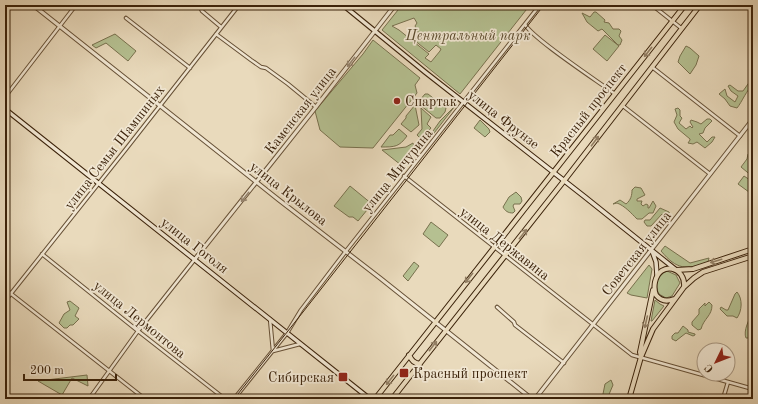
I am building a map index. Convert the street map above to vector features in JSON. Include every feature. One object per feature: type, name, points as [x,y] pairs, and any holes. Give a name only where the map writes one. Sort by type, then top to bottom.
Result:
[{"type":"main road","name":"улица Фрунзе","points":[[343,5],[676,270]]},
{"type":"main road","name":"Красный проспект","points":[[375,399],[493,247],[685,5]]},
{"type":"main road","name":"Красный проспект","points":[[392,399],[564,181],[700,5]]},
{"type":"main road","name":"улица Гоголя","points":[[5,109],[370,399]]},
{"type":"main road","points":[[641,357],[640,352],[657,275],[656,262],[652,250]]},
{"type":"main road","points":[[657,275],[666,269],[676,270],[693,268],[753,250]]},
{"type":"main road","points":[[629,399],[641,357],[653,329],[684,287],[703,272],[753,256]]},
{"type":"main road","points":[[676,270],[683,277],[684,287]]},
{"type":"main road","points":[[654,286],[655,292],[660,299],[669,301],[675,298]]},
{"type":"main road","points":[[409,355],[415,363],[420,364]]},
{"type":"street","name":"улица Крылова","points":[[32,5],[533,399]]},
{"type":"street","points":[[5,97],[76,5]]},
{"type":"street","points":[[199,5],[202,11],[221,27]]},
{"type":"street","name":"улица Семьи Шамшиных","points":[[5,301],[190,68],[238,5]]},
{"type":"street","name":"Каменская улица","points":[[89,399],[138,331],[257,182],[395,5]]},
{"type":"street","name":"улица Мичурина","points":[[234,399],[288,333],[301,310],[404,176],[540,5]]},
{"type":"street","points":[[652,5],[682,29]]},
{"type":"street","points":[[126,18],[190,68]]},
{"type":"street","points":[[525,24],[527,28],[546,44],[615,94]]},
{"type":"street","points":[[216,34],[261,67],[266,68],[316,106]]},
{"type":"street","points":[[652,67],[740,136]]},
{"type":"street","points":[[622,105],[710,174]]},
{"type":"street","name":"Советская улица","points":[[533,399],[564,363],[753,119]]},
{"type":"street","name":"улица Державина","points":[[404,176],[632,355],[696,373]]},
{"type":"street","name":"улица Лермонтова","points":[[42,254],[226,399]]},
{"type":"street","points":[[5,289],[145,399]]},
{"type":"street","points":[[497,307],[514,322],[515,325],[564,363]]},
{"type":"street","points":[[270,319],[273,351],[301,344]]},
{"type":"street","points":[[723,399],[728,382]]},
{"type":"street","name":"улица Державина","points":[[728,382],[753,389]]},
{"type":"green space","name":"Центральный парк","points":[[402,5],[530,5],[460,94],[382,30]],"holes":[[[414,18],[417,23],[415,26],[419,34],[414,40],[429,52],[436,45],[441,49],[431,62],[425,58],[429,54],[392,26]]]},
{"type":"green space","points":[[594,12],[605,20],[604,22],[609,23],[613,29],[619,29],[621,31],[619,36],[622,40],[620,45],[618,45],[602,29],[598,31],[587,22],[582,13],[590,17]]},
{"type":"green space","points":[[115,34],[136,51],[128,61],[106,43],[96,48],[92,45]]},
{"type":"green space","points":[[605,35],[619,46],[607,61],[593,49]]},
{"type":"green space","name":"Спартак","points":[[373,40],[420,78],[415,85],[417,93],[373,148],[340,147],[320,130],[315,111]]},
{"type":"green space","points":[[686,46],[699,56],[696,65],[690,74],[678,62]]},
{"type":"green space","points":[[753,77],[753,85],[737,108],[730,106],[719,94],[725,89],[727,96],[735,102],[738,96],[731,91],[728,86],[730,85],[738,91],[743,91]]},
{"type":"green space","points":[[425,94],[428,94],[446,108],[445,112],[440,118],[436,118],[420,105],[419,101]]},
{"type":"green space","points":[[415,105],[419,125],[411,132],[401,124]]},
{"type":"green space","points":[[455,106],[431,137],[426,141],[440,121]]},
{"type":"green space","points":[[421,108],[431,117],[427,124],[431,128],[421,139],[417,135],[422,129]]},
{"type":"green space","points":[[678,108],[682,118],[679,123],[686,129],[690,126],[692,128],[693,127],[690,122],[691,120],[701,124],[707,119],[712,121],[705,128],[703,133],[699,134],[707,142],[712,137],[715,137],[705,148],[697,142],[693,144],[688,143],[690,139],[678,129],[674,122],[677,115],[675,109]]},
{"type":"green space","points":[[480,120],[490,132],[485,137],[474,128]]},
{"type":"green space","points":[[399,129],[407,136],[402,142],[393,146],[381,147],[390,135],[393,135]]},
{"type":"green space","points":[[413,143],[414,147],[401,165],[382,150],[406,147]]},
{"type":"green space","points":[[751,151],[753,151],[753,166],[751,169],[753,177],[741,167]]},
{"type":"green space","points":[[744,176],[753,182],[753,195],[738,184]]},
{"type":"green space","points":[[350,186],[372,204],[358,221],[353,217],[349,217],[334,206]]},
{"type":"green space","points":[[635,187],[641,188],[645,195],[637,199],[637,201],[642,201],[641,204],[643,206],[646,204],[649,208],[653,201],[656,206],[653,213],[649,213],[642,219],[637,219],[620,204],[613,204],[620,200],[626,204],[630,199],[632,190]]},
{"type":"green space","points":[[516,192],[521,197],[522,201],[520,204],[514,204],[513,206],[515,211],[513,213],[508,212],[503,207],[509,197]]},
{"type":"green space","points":[[660,208],[669,212],[671,216],[667,218],[662,214],[651,226],[647,226],[644,222],[645,220],[650,220]]},
{"type":"green space","points":[[431,222],[448,235],[439,247],[423,234]]},
{"type":"green space","points":[[665,246],[690,263],[709,258],[708,262],[694,266],[682,267],[672,262],[661,251]]},
{"type":"green space","points":[[414,262],[419,266],[408,281],[403,276]]},
{"type":"green space","points":[[649,265],[652,269],[647,298],[627,293]]},
{"type":"green space","points":[[667,271],[676,275],[680,283],[672,296],[666,298],[657,291],[657,281],[661,275]]},
{"type":"green space","points":[[737,292],[741,301],[739,315],[737,318],[727,316],[720,309],[721,307],[728,310]]},
{"type":"green space","points":[[655,300],[664,306],[651,321]]},
{"type":"green space","points":[[70,301],[79,308],[75,316],[79,319],[73,325],[64,328],[59,323],[64,314],[70,310],[67,302]]},
{"type":"green space","points":[[709,302],[712,305],[711,312],[701,329],[698,330],[692,325],[692,322],[699,314],[699,309],[705,303],[705,306]]},
{"type":"green space","points":[[753,312],[753,336],[752,338],[746,338],[745,335],[748,321]]},
{"type":"green space","points":[[683,326],[688,330],[688,332],[695,335],[693,336],[686,333],[676,341],[672,339],[672,336],[675,333],[678,333]]},
{"type":"green space","points":[[87,375],[88,386],[72,378],[62,395],[38,381]]},
{"type":"green space","points":[[611,380],[613,385],[607,399],[602,399],[605,384]]},
{"type":"tram line","points":[[234,399],[544,5]]},
{"type":"place","name":"Спартак","points":[[397,101]]},
{"type":"place","name":"Красный проспект","points":[[404,373]]},
{"type":"place","name":"Сибирская","points":[[343,377]]}]
